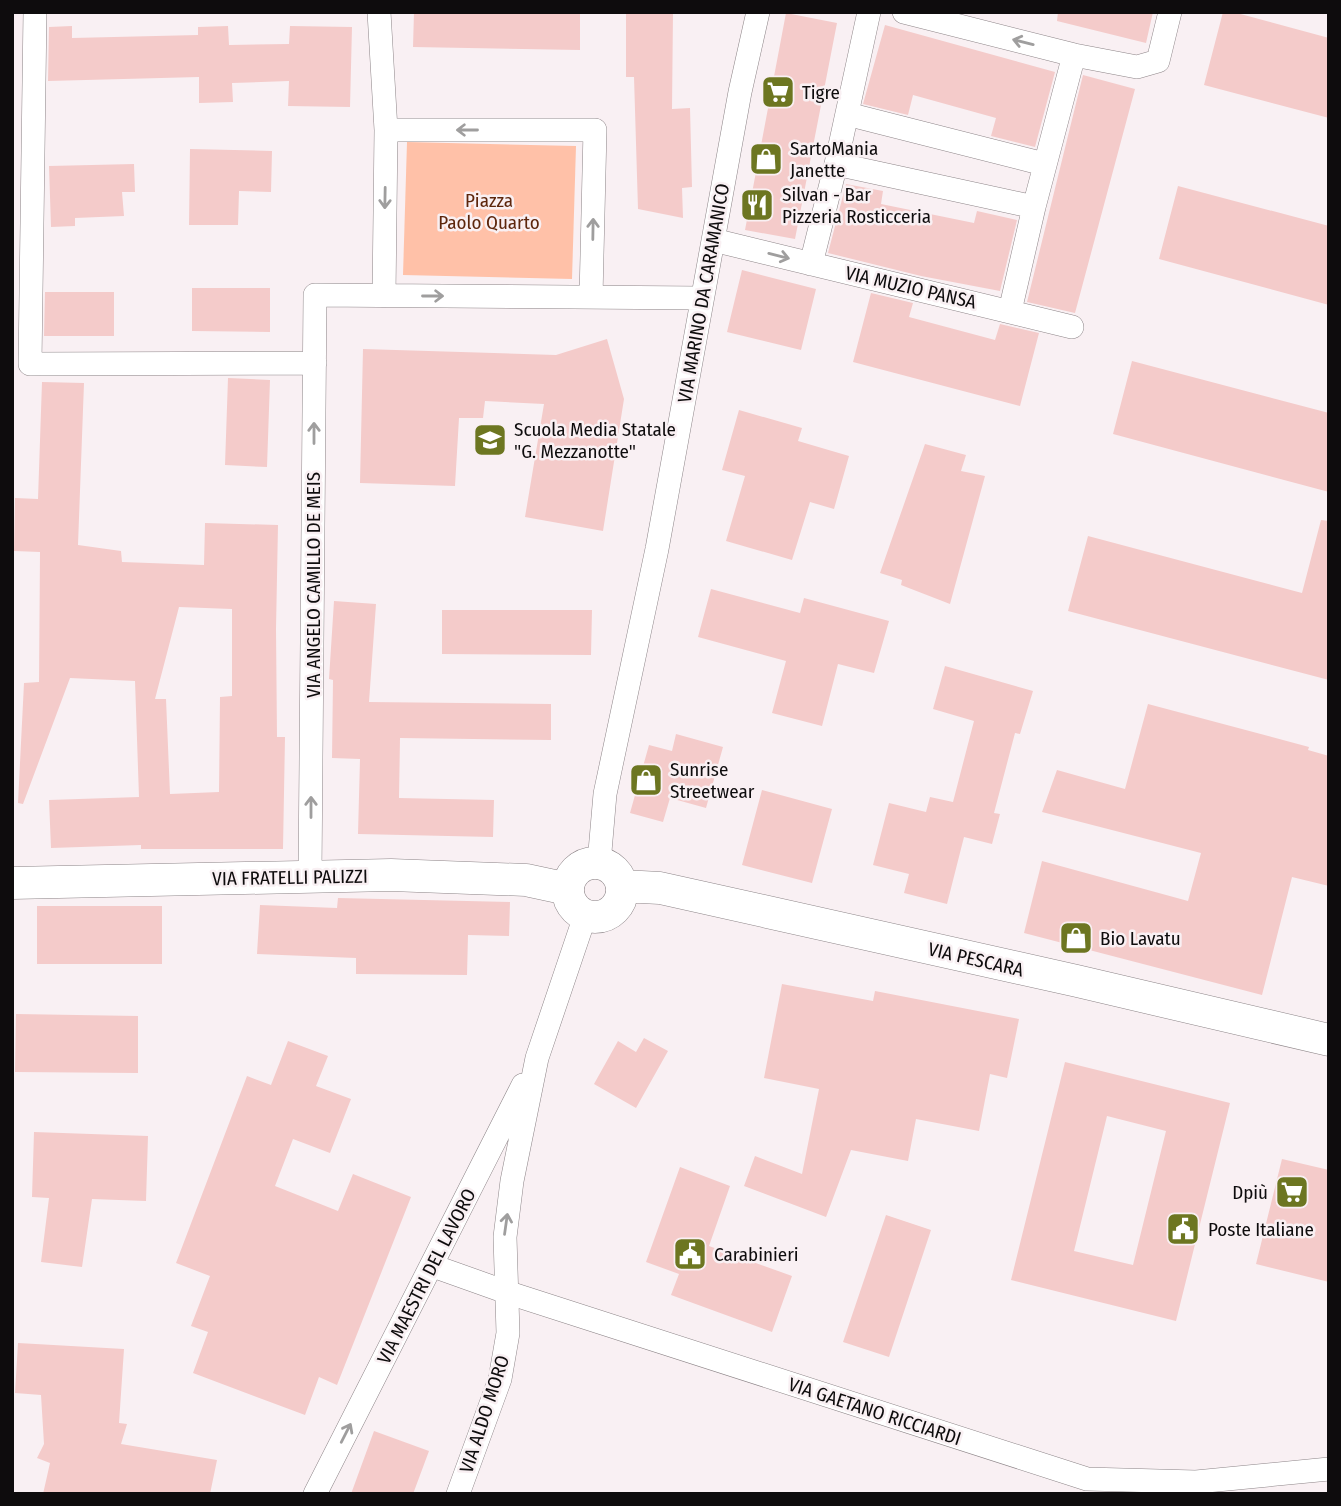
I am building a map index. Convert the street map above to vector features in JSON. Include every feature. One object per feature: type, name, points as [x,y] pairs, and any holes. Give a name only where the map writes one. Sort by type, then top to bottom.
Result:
[{"type":"street","points":[[35,12],[30,364],[314,363]]},
{"type":"street","points":[[379,12],[386,130],[384,296],[702,298]]},
{"type":"street","name":"VIA MARINO DA CARAMANICO","points":[[599,863],[605,794],[657,549],[740,92],[758,12]]},
{"type":"street","points":[[811,264],[869,12]]},
{"type":"street","points":[[915,14],[1137,67],[1158,61],[1170,12]]},
{"type":"street","points":[[1010,311],[1044,164],[1074,54]]},
{"type":"street","points":[[847,114],[1044,164]]},
{"type":"street","points":[[386,130],[595,130],[591,297]]},
{"type":"street","points":[[835,164],[1034,207]]},
{"type":"street","name":"VIA MUZIO PANSA","points":[[713,240],[1072,327]]},
{"type":"street","name":"VIA ANGELO CAMILLO DE MEIS","points":[[310,875],[316,295],[384,296]]},
{"type":"street","points":[[599,863],[614,871],[622,886],[619,902],[609,914],[593,917],[585,915],[572,905],[568,889],[574,872],[582,866],[599,863]]},
{"type":"street","name":"VIA FRATELLI PALIZZI","points":[[12,883],[391,875],[526,880],[568,889]]},
{"type":"street","name":"VIA PESCARA","points":[[622,886],[660,888],[1329,1040]]},
{"type":"street","name":"VIA MAESTRI DEL LAVORO","points":[[506,1292],[505,1237],[512,1181],[537,1058],[585,915]]},
{"type":"street","name":"VIA MAESTRI DEL LAVORO","points":[[315,1494],[537,1058]]},
{"type":"street","name":"VIA GAETANO RICCIARDI","points":[[433,1266],[506,1292],[1087,1479],[1196,1482],[1329,1469]]},
{"type":"street","name":"VIA ALDO MORO","points":[[458,1494],[500,1379],[508,1333],[506,1292]]},
{"type":"green space","name":"Piazza Paolo Quarto","points":[[407,142],[576,146],[572,279],[403,275]]},
{"type":"building","points":[[414,12],[580,12],[580,50],[413,47]]},
{"type":"building","points":[[626,12],[673,12],[672,109],[690,108],[692,187],[682,188],[683,218],[638,209],[634,77],[626,77]]},
{"type":"building","points":[[1058,12],[1153,12],[1146,43],[1057,21]]},
{"type":"building","points":[[1223,12],[1233,12],[1329,38],[1329,118],[1204,85]]},
{"type":"building","points":[[786,13],[837,23],[795,239],[745,230]]},
{"type":"building","points":[[885,25],[1055,72],[1035,147],[991,136],[996,118],[913,95],[908,115],[863,104]]},
{"type":"building","points":[[72,26],[72,38],[198,35],[198,27],[228,26],[229,45],[289,44],[290,26],[352,27],[350,107],[288,106],[289,81],[232,83],[233,102],[199,103],[199,77],[48,81],[49,27]]},
{"type":"building","points":[[1083,75],[1135,89],[1075,313],[1027,302]]},
{"type":"building","points":[[190,149],[272,151],[271,192],[239,191],[238,225],[189,225]]},
{"type":"building","points":[[134,164],[135,192],[122,192],[124,216],[75,218],[75,226],[51,227],[49,166]]},
{"type":"building","points":[[846,184],[883,191],[881,204],[974,223],[977,211],[1017,220],[1000,291],[921,276],[828,253]]},
{"type":"building","points":[[1178,186],[1329,226],[1329,305],[1159,259]]},
{"type":"building","points":[[742,270],[816,289],[801,350],[727,332]]},
{"type":"building","points":[[192,288],[270,288],[270,332],[192,331]]},
{"type":"building","points":[[45,292],[114,292],[114,336],[44,336]]},
{"type":"building","points":[[871,293],[913,303],[909,317],[995,340],[1000,324],[1039,333],[1020,406],[853,362]]},
{"type":"building","points":[[607,339],[624,399],[603,531],[525,517],[544,404],[485,401],[483,418],[459,418],[455,486],[360,483],[363,349],[556,355]]},
{"type":"building","points":[[1132,361],[1329,413],[1329,492],[1113,434]]},
{"type":"building","points":[[228,378],[270,380],[267,467],[225,465]]},
{"type":"building","points":[[42,382],[84,383],[78,545],[121,551],[122,562],[204,565],[205,523],[278,525],[277,737],[285,737],[283,849],[141,849],[141,845],[51,848],[49,800],[139,797],[135,681],[70,678],[23,804],[18,803],[24,683],[39,682],[40,552],[14,551],[15,498],[38,499]],"holes":[[[179,607],[232,609],[232,696],[220,697],[219,792],[170,794],[166,699],[155,699]]]},
{"type":"building","points":[[739,410],[802,428],[798,441],[849,456],[834,509],[810,502],[792,560],[726,541],[745,476],[722,470]]},
{"type":"building","points":[[925,444],[966,455],[961,471],[985,476],[950,604],[901,585],[902,580],[880,573]]},
{"type":"building","points":[[1321,520],[1329,521],[1329,680],[1068,611],[1088,536],[1302,593]]},
{"type":"building","points":[[711,589],[800,613],[804,598],[889,621],[874,673],[838,664],[822,726],[772,713],[786,661],[698,637]]},
{"type":"building","points":[[334,601],[376,604],[369,702],[551,704],[551,740],[400,738],[399,798],[494,800],[493,837],[358,834],[360,759],[332,758],[333,680],[329,679]]},
{"type":"building","points":[[442,610],[592,610],[591,655],[442,654]]},
{"type":"building","points":[[945,666],[1033,691],[1020,734],[1015,733],[994,813],[1000,814],[992,844],[964,837],[947,904],[904,893],[909,874],[873,865],[889,803],[926,812],[930,797],[953,802],[974,721],[933,709]]},
{"type":"building","points":[[1148,704],[1309,747],[1308,750],[1329,756],[1329,886],[1292,877],[1262,995],[1024,933],[1042,861],[1188,901],[1201,853],[1042,812],[1057,770],[1125,789]]},
{"type":"building","points":[[676,734],[723,747],[706,808],[670,798],[663,822],[630,813],[649,745],[672,751]]},
{"type":"building","points":[[762,790],[832,809],[812,883],[742,865]]},
{"type":"building","points":[[338,898],[510,902],[509,936],[468,935],[467,975],[356,974],[356,958],[257,954],[260,905],[337,908]]},
{"type":"building","points":[[37,906],[162,906],[162,964],[37,964]]},
{"type":"building","points":[[782,984],[873,1001],[875,991],[1019,1019],[1007,1078],[990,1074],[979,1131],[916,1119],[908,1161],[851,1150],[826,1217],[744,1186],[755,1156],[802,1174],[819,1089],[764,1078]]},
{"type":"building","points":[[16,1014],[138,1016],[138,1073],[15,1072]]},
{"type":"building","points":[[644,1038],[668,1051],[636,1108],[594,1084],[618,1041],[636,1052]]},
{"type":"building","points":[[288,1041],[328,1056],[316,1086],[351,1099],[330,1153],[293,1139],[275,1186],[338,1211],[353,1174],[411,1197],[337,1385],[319,1377],[305,1415],[193,1373],[208,1332],[191,1326],[210,1276],[176,1263],[247,1076],[271,1085]]},
{"type":"building","points":[[1065,1062],[1230,1103],[1176,1321],[1011,1280]],"holes":[[[1107,1116],[1166,1131],[1133,1265],[1074,1251]]]},
{"type":"building","points":[[34,1132],[148,1136],[146,1201],[92,1199],[82,1267],[41,1262],[49,1198],[32,1197]]},
{"type":"building","points":[[1282,1159],[1329,1170],[1329,1282],[1256,1264]]},
{"type":"building","name":"Carabinieri","points":[[680,1167],[730,1186],[709,1246],[792,1276],[772,1332],[671,1295],[679,1274],[646,1262]]},
{"type":"building","points":[[886,1215],[931,1230],[889,1357],[843,1342]]},
{"type":"building","points":[[18,1343],[124,1349],[119,1423],[127,1424],[121,1444],[217,1460],[210,1494],[43,1494],[50,1463],[37,1458],[44,1444],[41,1395],[15,1393]]},
{"type":"building","points":[[374,1431],[429,1451],[413,1494],[351,1494]]},
{"type":"place","name":"Tigre","points":[[778,92]]},
{"type":"place","name":"SartoMania Janette","points":[[766,159]]},
{"type":"place","name":"Silvan - Bar Pizzeria Rosticceria","points":[[757,205]]},
{"type":"place","name":"Scuola Media Statale \"G. Mezzanotte\"","points":[[490,440]]},
{"type":"place","name":"Sunrise Streetwear","points":[[646,780]]},
{"type":"place","name":"Bio Lavatu","points":[[1076,938]]},
{"type":"place","name":"Dpiù","points":[[1292,1192]]},
{"type":"place","name":"Poste Italiane","points":[[1183,1229]]},
{"type":"place","name":"Carabinieri","points":[[690,1254]]}]
